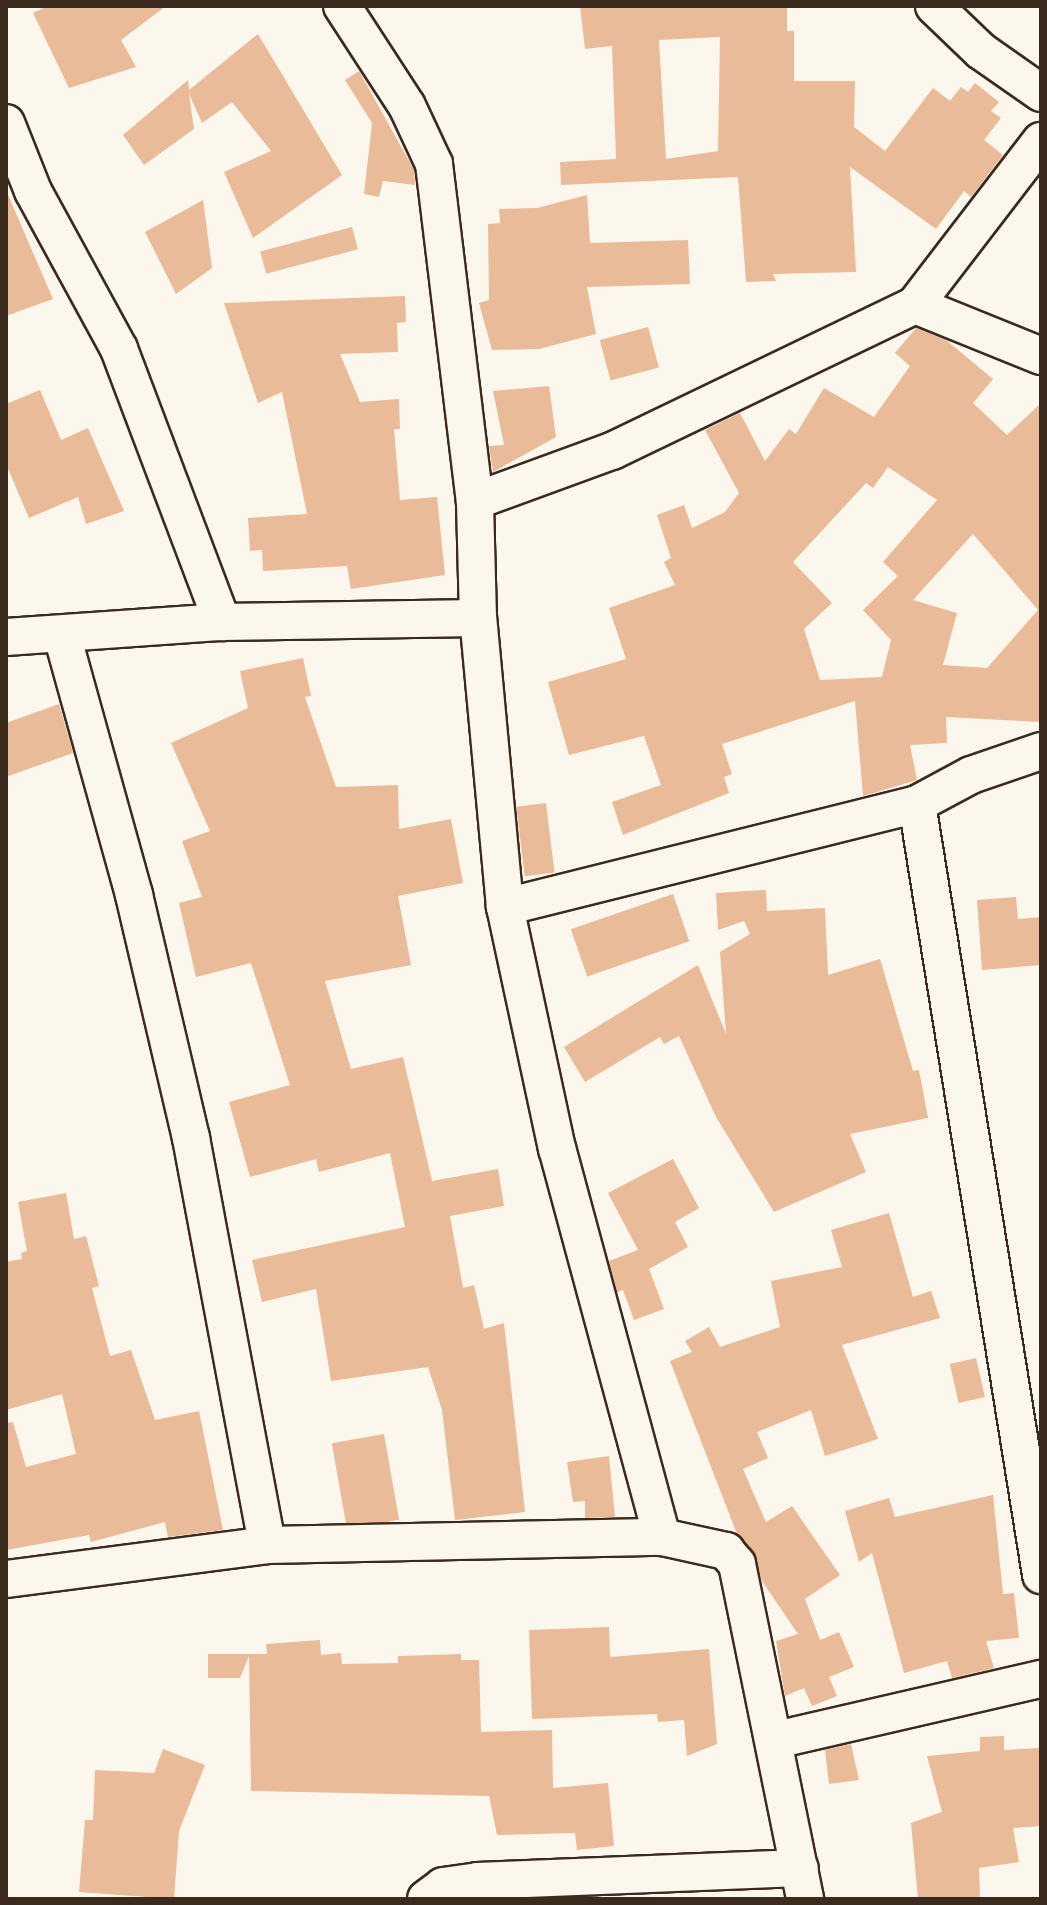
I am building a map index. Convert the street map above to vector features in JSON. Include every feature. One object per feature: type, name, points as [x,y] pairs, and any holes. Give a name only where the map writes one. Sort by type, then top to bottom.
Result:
[{"type":"street","points":[[342,6],[407,106],[434,164],[475,501],[478,618],[505,907],[557,1149],[662,1537]]},
{"type":"street","points":[[934,6],[981,51],[1041,93]]},
{"type":"street","points":[[6,123],[33,191],[119,349],[222,622]]},
{"type":"street","points":[[475,501],[612,451],[915,305],[1041,141]]},
{"type":"street","points":[[915,305],[1041,356]]},
{"type":"street","points":[[6,637],[222,622],[478,618]]},
{"type":"street","points":[[62,635],[134,895],[191,1138],[267,1545]]},
{"type":"street","points":[[505,907],[917,804],[971,775],[1041,751]]},
{"type":"street","points":[[917,804],[1041,1575]]},
{"type":"street","points":[[6,1579],[267,1545],[662,1537],[713,1545],[737,1564],[776,1740],[802,1884],[477,1881],[443,1886],[426,1899]]},
{"type":"street","points":[[776,1740],[1041,1679]]},
{"type":"building","points":[[48,6],[166,6],[121,40],[136,67],[69,88],[33,13]]},
{"type":"building","points":[[580,6],[787,6],[787,31],[794,31],[794,81],[855,81],[854,127],[885,151],[933,88],[950,101],[961,87],[968,92],[975,83],[999,102],[991,111],[1001,118],[984,140],[1003,155],[971,197],[964,191],[936,229],[850,167],[856,272],[773,274],[776,281],[746,282],[738,177],[561,185],[560,162],[616,159],[612,46],[585,49]],"holes":[[[720,37],[718,151],[666,159],[659,40]]]},
{"type":"building","points":[[258,34],[342,175],[253,238],[224,172],[271,151],[232,102],[202,123],[189,94],[194,129],[144,165],[123,135],[188,80],[189,90]]},
{"type":"building","points":[[359,71],[414,170],[415,185],[383,181],[379,197],[364,194],[372,123],[345,80]]},
{"type":"building","points":[[6,190],[53,299],[6,316]]},
{"type":"building","points":[[587,195],[590,243],[688,240],[690,284],[587,287],[596,334],[539,349],[492,350],[479,303],[489,300],[488,224],[500,223],[499,209],[537,208]]},
{"type":"building","points":[[203,200],[212,268],[176,294],[145,232]]},
{"type":"building","points":[[352,227],[358,249],[266,274],[260,252]]},
{"type":"building","points":[[405,296],[406,322],[397,323],[398,352],[340,354],[360,402],[399,399],[400,429],[394,429],[400,500],[437,497],[445,575],[351,589],[347,566],[263,571],[262,550],[250,551],[248,518],[307,514],[282,392],[258,403],[224,303]]},
{"type":"building","points":[[648,327],[659,368],[611,381],[600,340]]},
{"type":"building","points":[[916,328],[946,340],[993,379],[973,403],[1007,435],[1041,403],[1040,722],[946,717],[947,743],[910,745],[917,780],[863,796],[855,701],[722,744],[732,774],[724,777],[729,793],[623,835],[612,802],[661,785],[644,736],[569,755],[548,682],[626,659],[609,608],[675,585],[664,562],[671,558],[657,515],[684,505],[692,528],[725,512],[739,493],[705,430],[740,413],[765,461],[789,429],[796,434],[824,388],[874,417],[910,366],[895,353]],"holes":[[[888,467],[937,500],[883,562],[898,576],[863,610],[891,640],[882,677],[820,680],[804,629],[832,603],[793,562],[866,483],[873,488]],[[973,534],[1038,610],[987,668],[943,665],[957,613],[913,600]]]},
{"type":"building","points":[[549,386],[556,437],[493,472],[489,446],[504,445],[493,391]]},
{"type":"building","points":[[40,390],[61,440],[88,428],[124,511],[86,524],[78,497],[29,518],[6,464],[6,404]]},
{"type":"building","points":[[303,658],[311,696],[305,697],[336,787],[398,785],[399,829],[451,819],[463,883],[398,896],[411,965],[325,981],[351,1069],[403,1057],[432,1181],[498,1169],[504,1206],[450,1216],[463,1288],[474,1285],[484,1329],[504,1323],[525,1512],[455,1520],[442,1410],[428,1367],[331,1381],[316,1289],[262,1302],[252,1260],[405,1227],[390,1153],[319,1172],[316,1159],[250,1177],[229,1102],[290,1085],[251,963],[196,977],[179,903],[202,897],[182,841],[210,831],[171,743],[248,708],[240,671]]},
{"type":"building","points":[[59,704],[73,753],[6,777],[6,723]]},
{"type":"building","points":[[546,803],[555,872],[525,876],[516,807]]},
{"type":"building","points":[[766,890],[767,911],[825,908],[828,975],[880,959],[913,1071],[919,1070],[928,1118],[850,1134],[866,1172],[774,1212],[716,1117],[679,1036],[664,1044],[660,1037],[585,1082],[564,1047],[698,965],[726,1034],[720,952],[750,934],[744,921],[718,930],[716,893]]},
{"type":"building","points":[[673,894],[689,941],[587,976],[571,929]]},
{"type":"building","points":[[1016,897],[1018,919],[1041,917],[1041,965],[982,970],[977,900]]},
{"type":"building","points":[[673,1159],[699,1208],[675,1222],[688,1247],[649,1269],[664,1309],[634,1320],[623,1290],[617,1292],[609,1261],[638,1250],[608,1193]]},
{"type":"building","points":[[66,1193],[74,1239],[86,1236],[99,1286],[92,1288],[110,1356],[131,1350],[155,1420],[199,1411],[223,1530],[168,1537],[165,1522],[91,1542],[89,1535],[6,1550],[6,1423],[13,1422],[26,1467],[76,1454],[62,1394],[6,1410],[6,1262],[22,1259],[21,1253],[27,1251],[18,1202]]},
{"type":"building","points":[[889,1213],[913,1297],[931,1291],[940,1318],[842,1345],[878,1439],[825,1456],[811,1410],[757,1432],[768,1458],[743,1469],[766,1522],[792,1506],[840,1575],[805,1599],[820,1640],[839,1632],[854,1667],[829,1677],[837,1696],[812,1706],[804,1688],[785,1696],[776,1641],[798,1634],[762,1581],[753,1551],[737,1534],[670,1361],[692,1352],[685,1341],[709,1327],[720,1347],[780,1327],[771,1281],[842,1267],[831,1230]]},
{"type":"building","points":[[976,1358],[985,1397],[959,1403],[950,1364]]},
{"type":"building","points":[[384,1434],[399,1520],[347,1529],[332,1443]]},
{"type":"building","points":[[609,1456],[615,1517],[585,1518],[585,1501],[573,1502],[567,1462]]},
{"type":"building","points":[[993,1495],[1003,1594],[1014,1593],[1019,1638],[986,1641],[994,1668],[952,1678],[947,1661],[904,1673],[872,1553],[859,1562],[845,1511],[889,1498],[895,1517]]},
{"type":"building","points":[[609,1627],[610,1657],[709,1649],[717,1744],[687,1756],[684,1720],[658,1722],[657,1714],[532,1719],[529,1630]]},
{"type":"building","points":[[320,1640],[321,1655],[341,1653],[342,1664],[398,1663],[398,1656],[461,1654],[461,1660],[479,1660],[481,1732],[552,1730],[553,1788],[608,1783],[614,1846],[577,1850],[575,1833],[497,1835],[489,1796],[251,1791],[249,1656],[240,1678],[208,1678],[208,1654],[267,1654],[266,1644]]},
{"type":"building","points":[[1004,1736],[1004,1750],[1041,1748],[1041,1826],[1013,1828],[1019,1862],[979,1868],[980,1899],[918,1899],[911,1823],[942,1812],[927,1756],[980,1751],[980,1737]]},
{"type":"building","points":[[851,1744],[859,1780],[829,1784],[825,1750]]},
{"type":"building","points":[[163,1749],[205,1765],[179,1831],[174,1899],[79,1892],[85,1820],[93,1820],[95,1770],[154,1773]]}]
